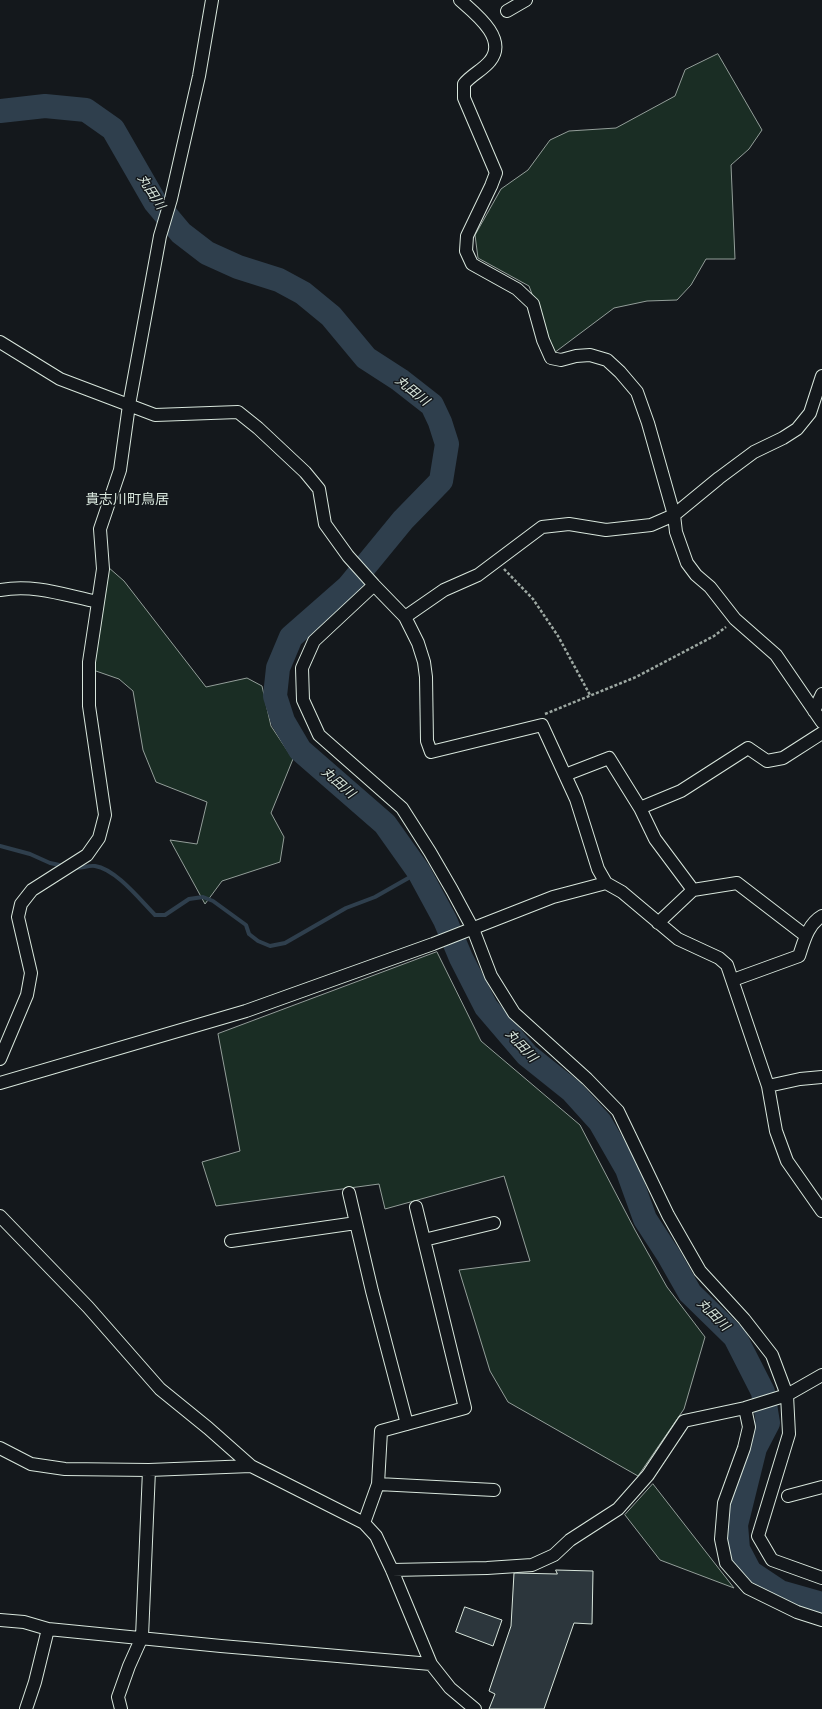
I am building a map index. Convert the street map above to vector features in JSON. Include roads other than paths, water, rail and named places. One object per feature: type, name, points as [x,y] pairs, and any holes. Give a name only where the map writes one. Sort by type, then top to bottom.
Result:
[{"type":"street","points":[[0,1059],[27,994],[31,973],[18,917],[21,904],[32,890],[87,855],[99,838],[105,815],[89,706],[89,662],[103,569],[100,529],[120,470],[129,405],[160,236],[171,199],[199,76],[212,0]]},
{"type":"street","points":[[460,0],[485,24],[493,37],[496,51],[489,62],[470,76],[464,84],[464,98],[496,173],[467,236],[466,251],[472,264],[517,289],[533,304],[543,340],[551,358],[561,360],[576,356],[590,355],[607,360],[620,372],[637,392],[648,423],[674,514],[676,532],[687,563],[696,575],[710,587],[735,619],[776,655],[822,722]]},
{"type":"street","points":[[507,11],[526,0]]},
{"type":"street","points":[[0,342],[60,379],[155,415],[238,412],[258,428],[305,472],[319,489],[326,524],[348,556],[374,586],[405,617],[418,643],[424,662],[426,677],[427,741],[431,752],[542,725],[576,799],[598,869],[606,883],[622,892],[658,924],[678,939],[719,958],[728,965],[768,1086],[776,1131],[787,1161],[822,1211]]},
{"type":"street","points":[[405,617],[444,590],[478,575],[542,527],[569,524],[606,530],[651,526],[674,514],[754,452],[784,438],[797,429],[810,413],[822,376]]},
{"type":"street","points":[[374,586],[314,641],[302,668],[303,700],[319,735],[402,808],[430,852],[473,929],[491,976],[514,1013],[587,1079],[618,1111],[668,1215],[700,1271],[744,1319],[772,1355],[787,1395],[789,1434],[758,1536],[772,1560],[822,1578]]},
{"type":"street","points":[[0,590],[36,588],[98,602]]},
{"type":"street","points":[[814,711],[822,694]]},
{"type":"street","points":[[640,808],[681,791],[748,748],[767,761],[783,758],[822,733]]},
{"type":"street","points":[[565,775],[609,758],[640,808],[655,839],[693,890]]},
{"type":"street","points":[[0,1083],[246,1011],[433,944],[552,897],[606,883]]},
{"type":"street","points":[[658,924],[693,890],[737,883],[806,936]]},
{"type":"street","points":[[733,980],[799,956],[806,936],[814,920],[822,916]]},
{"type":"street","points":[[768,1086],[800,1079],[822,1077]]},
{"type":"street","points":[[349,1193],[407,1424]]},
{"type":"street","points":[[364,1523],[378,1484],[381,1431],[465,1408],[416,1207]]},
{"type":"street","points":[[0,1216],[88,1307],[160,1389],[208,1428],[251,1466],[364,1523],[376,1536],[432,1664],[450,1688],[474,1709]]},
{"type":"street","points":[[231,1241],[356,1223]]},
{"type":"street","points":[[424,1240],[494,1223]]},
{"type":"street","points":[[392,1570],[487,1568],[532,1565],[554,1555],[570,1540],[618,1509],[648,1474],[684,1421],[696,1417],[745,1408],[787,1395],[822,1375]]},
{"type":"street","points":[[745,1408],[749,1427],[744,1448],[724,1503],[721,1539],[726,1563],[748,1588],[797,1612],[822,1620]]},
{"type":"street","points":[[0,1448],[31,1464],[65,1469],[149,1470],[251,1466]]},
{"type":"street","points":[[121,1709],[118,1697],[129,1666],[142,1637],[149,1470]]},
{"type":"street","points":[[378,1484],[494,1490]]},
{"type":"street","points":[[788,1496],[822,1487]]},
{"type":"street","points":[[0,1620],[24,1622],[48,1629],[142,1637],[221,1646],[432,1664]]},
{"type":"street","points":[[26,1709],[35,1682],[48,1629]]},
{"type":"waterway","name":"丸田川","points":[[0,111],[45,106],[86,110],[113,129],[155,202],[181,233],[207,253],[238,267],[279,280],[303,293],[331,316],[366,358],[400,380],[432,405],[440,422],[447,444],[441,481],[403,520],[348,587],[291,637],[278,668],[275,696],[283,721],[300,750],[385,824],[419,872],[445,920],[461,958],[486,1007],[527,1055],[572,1091],[600,1122],[627,1169],[645,1219],[669,1256],[690,1293],[735,1337],[763,1392],[768,1423],[755,1448],[736,1525],[738,1549],[750,1572],[780,1592],[822,1604]]},
{"type":"waterway","points":[[0,846],[30,854],[50,863],[64,866]]},
{"type":"waterway","points":[[73,868],[90,866],[103,868],[128,886],[155,915],[165,915],[189,899],[203,897],[213,901],[246,925],[249,934],[258,941],[270,946],[285,943],[346,908],[375,897],[419,872]]},
{"type":"district","name":"貴志川町鳥居","points":[[127,500]]}]
